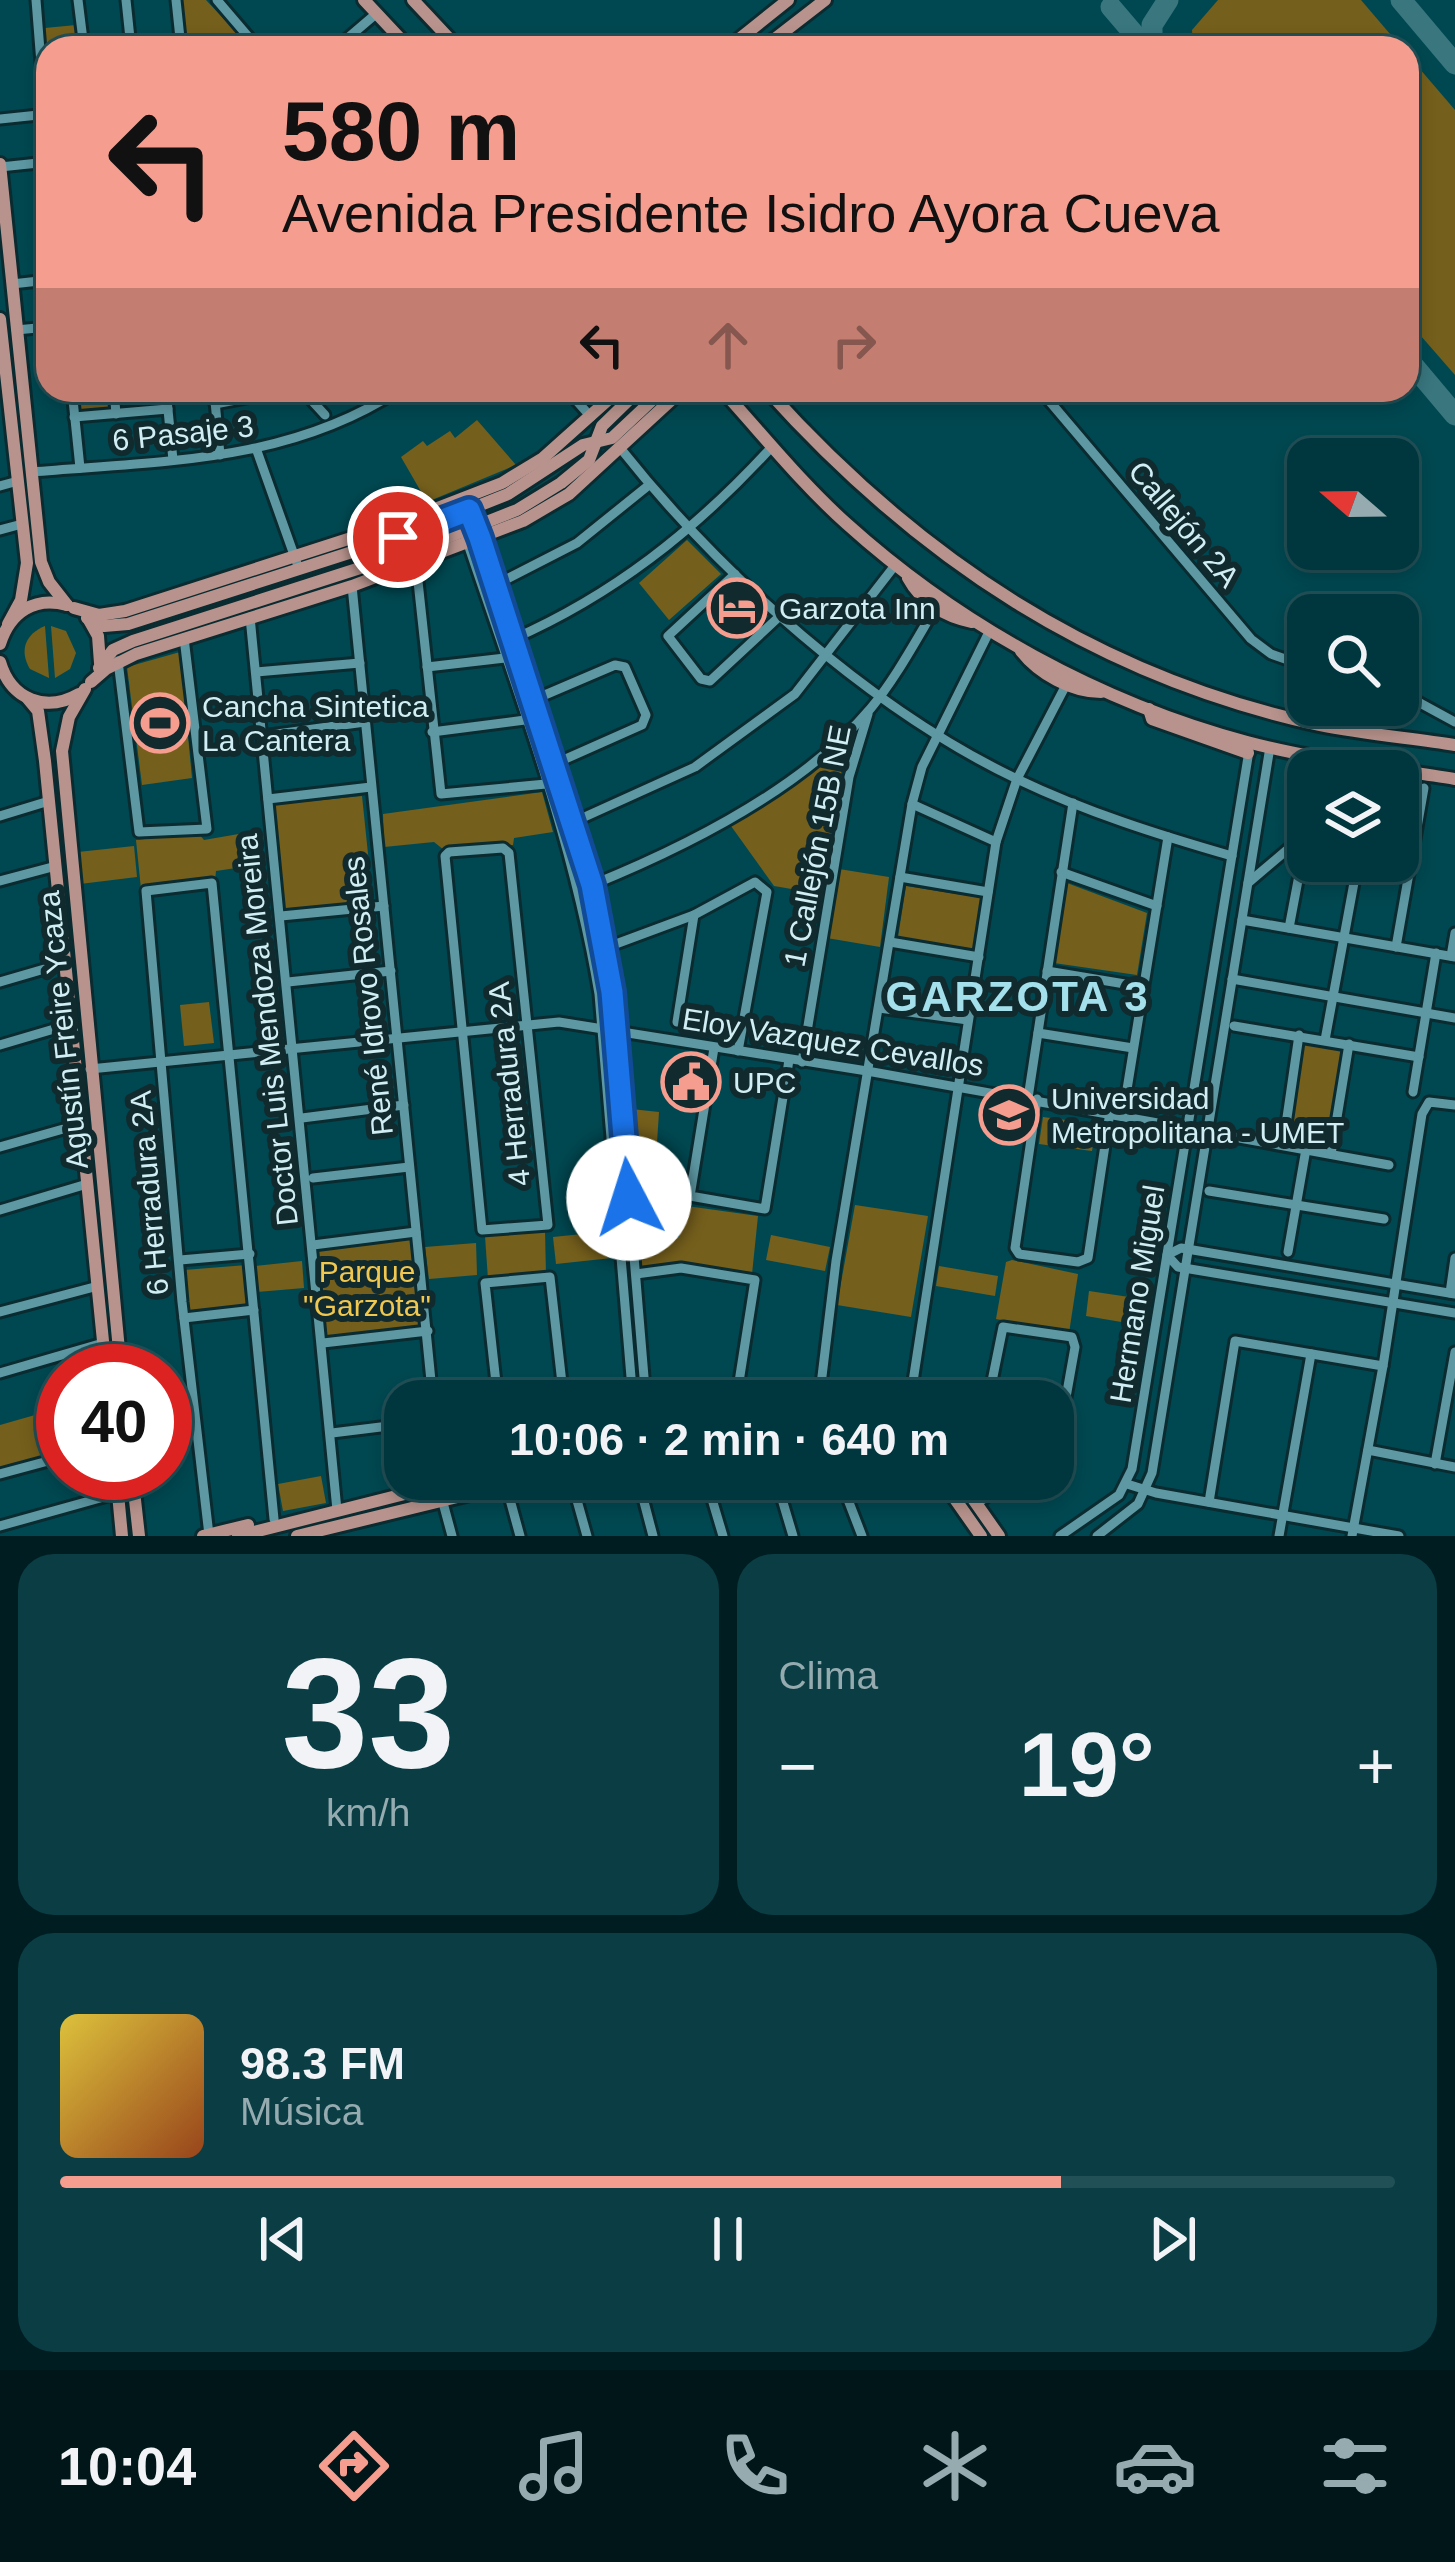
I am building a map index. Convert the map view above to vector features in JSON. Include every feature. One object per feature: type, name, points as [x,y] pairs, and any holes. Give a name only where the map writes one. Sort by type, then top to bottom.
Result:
[{"type":"main road","points":[[364,0],[398,36]]},
{"type":"main road","points":[[413,0],[447,36]]},
{"type":"main road","points":[[743,36],[788,0]]},
{"type":"main road","points":[[778,36],[825,0]]},
{"type":"main road","points":[[0,166],[41,562],[52,587],[71,607],[104,626],[128,624],[502,483],[543,458],[607,402]]},
{"type":"main road","points":[[0,319],[5,432],[18,481],[26,577],[21,600],[3,634]]},
{"type":"main road","points":[[0,693],[45,704],[63,702],[118,662],[416,563],[561,483],[589,460],[602,426],[627,402]]},
{"type":"main road","points":[[3,634],[33,604],[49,602],[99,615],[125,611],[463,512],[508,494],[583,445],[612,438],[650,402]]},
{"type":"main road","points":[[98,668],[113,650],[133,641],[546,509],[621,449],[670,402]]},
{"type":"main road","points":[[726,402],[804,490],[818,496]]},
{"type":"main road","points":[[728,402],[818,496],[900,568],[985,627],[1149,709],[1152,719],[1249,748],[1287,750]]},
{"type":"main road","points":[[777,402],[830,458],[922,541],[996,593],[1135,666],[1201,692],[1307,722],[1455,745]]},
{"type":"main road","points":[[789,402],[857,482]]},
{"type":"main road","points":[[900,568],[916,593],[953,619],[985,627]]},
{"type":"main road","points":[[87,618],[98,636],[98,668]]},
{"type":"main road","points":[[1017,645],[1034,666],[1084,692],[1108,692]]},
{"type":"main road","name":"Agustín Freire Ycaza","points":[[0,662],[8,682],[38,711],[40,722],[103,1343]]},
{"type":"main road","name":"Agustín Freire Ycaza","points":[[98,668],[68,716],[62,751],[118,1344]]},
{"type":"main road","points":[[1419,774],[1455,779]]},
{"type":"main road","points":[[119,1500],[122,1536]]},
{"type":"main road","points":[[135,1500],[140,1536]]},
{"type":"main road","points":[[206,1535],[274,1529],[302,1534],[406,1500]]},
{"type":"main road","points":[[956,1500],[981,1536]]},
{"type":"main road","points":[[974,1500],[999,1536]]},
{"type":"main road","points":[[238,1536],[303,1517],[340,1523]]},
{"type":"street","points":[[36,0],[39,36]]},
{"type":"street","points":[[78,0],[82,36]]},
{"type":"street","points":[[126,0],[130,36]]},
{"type":"street","points":[[176,0],[180,36]]},
{"type":"street","points":[[217,0],[248,36]]},
{"type":"street","points":[[350,36],[376,13]]},
{"type":"street","points":[[0,118],[36,115]]},
{"type":"street","points":[[0,166],[36,163]]},
{"type":"street","points":[[11,284],[36,281]]},
{"type":"street","points":[[16,330],[36,328]]},
{"type":"street","points":[[73,402],[80,468]]},
{"type":"street","points":[[114,402],[116,414]]},
{"type":"street","points":[[167,402],[172,460]]},
{"type":"street","points":[[220,455],[215,404],[225,402]]},
{"type":"street","points":[[313,402],[325,415]]},
{"type":"street","name":"6 Pasaje 3","points":[[32,472],[257,451],[336,425],[381,402]]},
{"type":"street","points":[[578,402],[591,417]]},
{"type":"street","name":"Callejón 2A","points":[[1050,402],[1218,602],[1258,645],[1287,660]]},
{"type":"street","points":[[74,417],[167,409]]},
{"type":"street","points":[[621,449],[735,574],[879,697],[937,736],[1073,803],[1232,856]]},
{"type":"street","points":[[257,451],[297,562]]},
{"type":"street","points":[[513,639],[610,588],[690,529],[768,452]]},
{"type":"street","points":[[0,486],[18,481]]},
{"type":"street","points":[[495,585],[578,543],[649,485]]},
{"type":"street","points":[[463,512],[579,888],[602,1030],[631,1380]]},
{"type":"street","points":[[0,530],[22,524]]},
{"type":"street","points":[[471,535],[495,585],[592,885],[615,1032],[644,1380]]},
{"type":"street","points":[[416,563],[440,792],[546,784]]},
{"type":"street","points":[[561,827],[645,793],[718,753],[795,694],[900,568]]},
{"type":"street","points":[[735,574],[668,636],[701,679],[710,681],[782,614]]},
{"type":"street","name":"René Idrovo Rosales","points":[[352,586],[432,1380]]},
{"type":"street","points":[[592,885],[698,838],[777,789],[869,710],[936,607]]},
{"type":"street","name":"Doctor Luis Mendoza Moreira","points":[[250,617],[340,1523]]},
{"type":"street","points":[[821,1380],[912,804],[922,766],[985,627]]},
{"type":"street","points":[[118,662],[140,832],[207,829],[184,638]]},
{"type":"street","points":[[427,668],[505,658]]},
{"type":"street","points":[[256,672],[360,663]]},
{"type":"street","points":[[533,700],[615,664],[625,668],[646,716],[642,725],[554,764]]},
{"type":"street","points":[[913,1380],[996,842],[1017,779],[1067,683]]},
{"type":"street","points":[[1419,702],[1455,722]]},
{"type":"street","name":"1 Callejón 15B NE","points":[[802,1062],[849,777],[869,710]]},
{"type":"street","points":[[432,732],[525,720]]},
{"type":"street","points":[[262,736],[365,722]]},
{"type":"street","name":"Hermano Miguel","points":[[1146,1491],[1213,1133],[1232,979],[1270,747]]},
{"type":"street","name":"Hermano Miguel","points":[[1127,1484],[1249,748]]},
{"type":"street","points":[[268,799],[371,787]]},
{"type":"street","points":[[1396,946],[1424,788]]},
{"type":"street","points":[[0,815],[50,801]]},
{"type":"street","points":[[1073,803],[1038,1033],[1015,1248],[1019,1253],[1078,1262],[1088,1258],[1110,1112]]},
{"type":"street","points":[[912,804],[996,842]]},
{"type":"street","points":[[1123,1114],[1168,837]]},
{"type":"street","name":"4 Herradura 2A","points":[[502,848],[509,853],[527,1026],[548,1225],[482,1230],[460,1033],[449,852],[502,848]]},
{"type":"street","points":[[1248,883],[1287,850]]},
{"type":"street","points":[[0,881],[56,866]]},
{"type":"street","points":[[1061,872],[1157,906]]},
{"type":"street","points":[[900,878],[988,892]]},
{"type":"street","points":[[604,948],[694,914],[755,882],[767,892],[738,1051]]},
{"type":"street","points":[[1289,928],[1298,882]]},
{"type":"street","points":[[1325,1040],[1354,882]]},
{"type":"street","name":"6 Herradura 2A","points":[[206,1535],[146,891],[212,883],[229,1055]]},
{"type":"street","points":[[281,916],[384,906]]},
{"type":"street","points":[[676,1022],[694,914]]},
{"type":"street","points":[[1242,920],[1453,956],[1455,933]]},
{"type":"street","points":[[890,942],[979,957]]},
{"type":"street","points":[[1413,1092],[1436,953]]},
{"type":"street","points":[[0,982],[65,963]]},
{"type":"street","points":[[288,982],[391,971]]},
{"type":"street","points":[[1047,971],[1143,987]]},
{"type":"street","points":[[1232,979],[1455,1018]]},
{"type":"street","points":[[879,1008],[968,1020]]},
{"type":"street","name":"Eloy Vazquez Cevallos","points":[[90,1069],[559,1022],[1123,1114],[1389,1165]]},
{"type":"street","points":[[0,1045],[71,1024]]},
{"type":"street","points":[[1234,1026],[1419,1057]]},
{"type":"street","points":[[1038,1033],[1133,1048]]},
{"type":"street","points":[[1283,1145],[1299,1035]]},
{"type":"street","points":[[1331,1154],[1349,1044]]},
{"type":"street","points":[[714,1048],[690,1196],[766,1209],[789,1060]]},
{"type":"street","points":[[229,1055],[274,1529]]},
{"type":"street","points":[[1354,1533],[1423,1114],[1429,1102],[1455,1105]]},
{"type":"street","points":[[302,1118],[404,1106]]},
{"type":"street","points":[[0,1147],[81,1124]]},
{"type":"street","points":[[1288,1252],[1306,1149]]},
{"type":"street","points":[[313,1178],[409,1167]]},
{"type":"street","points":[[0,1210],[87,1184]]},
{"type":"street","points":[[1209,1191],[1384,1219]]},
{"type":"street","points":[[313,1245],[416,1232]]},
{"type":"street","points":[[1455,1258],[1452,1293],[1189,1249],[1167,1255],[1178,1267],[1455,1313]]},
{"type":"street","points":[[180,1260],[250,1254]]},
{"type":"street","points":[[636,1274],[681,1268],[755,1280],[739,1380]]},
{"type":"street","points":[[496,1380],[485,1283],[550,1276],[562,1380]]},
{"type":"street","points":[[0,1312],[98,1286]]},
{"type":"street","points":[[184,1318],[254,1310]]},
{"type":"street","points":[[991,1380],[999,1331],[1007,1325],[1066,1335],[1074,1341],[1068,1380]]},
{"type":"street","points":[[323,1343],[428,1331]]},
{"type":"street","points":[[1209,1502],[1235,1341],[1384,1366]]},
{"type":"street","points":[[0,1373],[103,1343]]},
{"type":"street","points":[[1435,1464],[1455,1352]]},
{"type":"street","points":[[1279,1536],[1311,1354]]},
{"type":"street","points":[[332,1433],[384,1427]]},
{"type":"street","points":[[1368,1450],[1455,1467]]},
{"type":"street","points":[[0,1474],[36,1464]]},
{"type":"street","points":[[1060,1536],[1115,1498],[1127,1484],[1354,1533],[1399,1536]]},
{"type":"street","points":[[1097,1536],[1127,1515],[1146,1491]]},
{"type":"street","points":[[0,1526],[90,1500]]},
{"type":"street","points":[[444,1500],[452,1536]]},
{"type":"street","points":[[510,1500],[520,1536]]},
{"type":"street","points":[[577,1500],[587,1536]]},
{"type":"street","points":[[644,1500],[653,1536]]},
{"type":"street","points":[[712,1500],[723,1536]]},
{"type":"street","points":[[782,1500],[793,1536]]},
{"type":"street","points":[[848,1500],[862,1536]]},
{"type":"street","points":[[977,1504],[982,1500]]},
{"type":"green space","points":[[181,0],[206,0],[240,36],[185,36]]},
{"type":"green space","points":[[1218,0],[1361,0],[1392,36],[1192,36],[1192,30]]},
{"type":"green space","points":[[76,25],[77,36],[46,36],[45,28]]},
{"type":"green space","points":[[1419,68],[1455,110],[1455,375],[1419,334]]},
{"type":"green space","points":[[78,402],[110,402],[110,409],[78,412]]},
{"type":"green space","points":[[477,420],[516,465],[427,502],[401,457],[423,441],[427,446],[450,431],[455,438]]},
{"type":"green space","points":[[687,540],[721,574],[669,620],[639,583]]},
{"type":"green space","points":[[45,626],[49,678],[30,669],[25,656],[29,638]]},
{"type":"green space","points":[[51,626],[66,631],[76,653],[70,669],[55,678]]},
{"type":"green space","name":"Cancha Sintetica La Cantera","points":[[180,652],[192,778],[142,785],[127,667]]},
{"type":"green space","points":[[852,736],[839,780],[821,894],[774,886],[731,826]]},
{"type":"green space","points":[[542,792],[553,832],[514,838],[513,845],[444,850],[434,842],[384,847],[383,814]]},
{"type":"green space","points":[[362,796],[373,902],[285,911],[274,805]]},
{"type":"green space","points":[[262,830],[262,864],[216,871],[215,881],[141,889],[136,840],[198,833],[204,840]]},
{"type":"green space","points":[[134,846],[137,877],[80,884],[78,852]]},
{"type":"green space","points":[[839,869],[889,877],[880,947],[827,938]]},
{"type":"green space","points":[[1067,883],[1147,913],[1137,975],[1054,963]]},
{"type":"green space","points":[[906,886],[982,898],[974,949],[898,937]]},
{"type":"green space","points":[[209,1002],[214,1043],[184,1046],[180,1005]]},
{"type":"green space","points":[[1298,1039],[1345,1047],[1328,1150],[1282,1144]]},
{"type":"green space","points":[[631,1109],[659,1112],[656,1158],[633,1158]]},
{"type":"green space","points":[[1043,1117],[1096,1124],[1092,1151],[1039,1144]]},
{"type":"green space","points":[[855,1205],[928,1216],[911,1317],[837,1305]]},
{"type":"green space","points":[[687,1206],[758,1216],[752,1274],[682,1264],[639,1270],[637,1235],[679,1237]]},
{"type":"green space","points":[[545,1231],[546,1275],[488,1279],[485,1236]]},
{"type":"green space","points":[[611,1231],[612,1258],[556,1264],[553,1237]]},
{"type":"green space","points":[[771,1235],[830,1247],[825,1271],[766,1260]]},
{"type":"green space","name":"Parque \"Garzota\"","points":[[410,1238],[419,1330],[324,1339],[315,1247]]},
{"type":"green space","points":[[476,1243],[477,1275],[429,1279],[425,1247]]},
{"type":"green space","points":[[302,1261],[304,1288],[257,1292],[255,1266]]},
{"type":"green space","points":[[1006,1262],[1078,1274],[1069,1333],[996,1319]]},
{"type":"green space","points":[[247,1265],[249,1306],[188,1312],[184,1270]]},
{"type":"green space","points":[[939,1266],[998,1276],[995,1296],[936,1286]]},
{"type":"green space","points":[[1089,1291],[1149,1300],[1145,1326],[1086,1316]]},
{"type":"green space","points":[[36,1415],[36,1462],[0,1472],[0,1425]]},
{"type":"green space","points":[[321,1476],[326,1503],[283,1511],[278,1484]]},
{"type":"taxiway","points":[[1152,36],[1152,25],[1168,0]]},
{"type":"taxiway","points":[[1401,0],[1455,64]]},
{"type":"taxiway","points":[[1111,7],[1136,36]]},
{"type":"taxiway","points":[[1419,372],[1455,415]]},
{"type":"place","name":"Garzota Inn","points":[[737,608]]},
{"type":"place","name":"Cancha Sintetica La Cantera","points":[[160,723]]},
{"type":"place","name":"UPC","points":[[691,1082]]},
{"type":"place","name":"Universidad Metropolitana - UMET","points":[[1009,1115]]},
{"type":"district","name":"GARZOTA 3","points":[[1018,996]]},
{"type":"route","points":[[398,537],[469,510],[480,538],[592,885],[612,992],[629,1198]]}]
